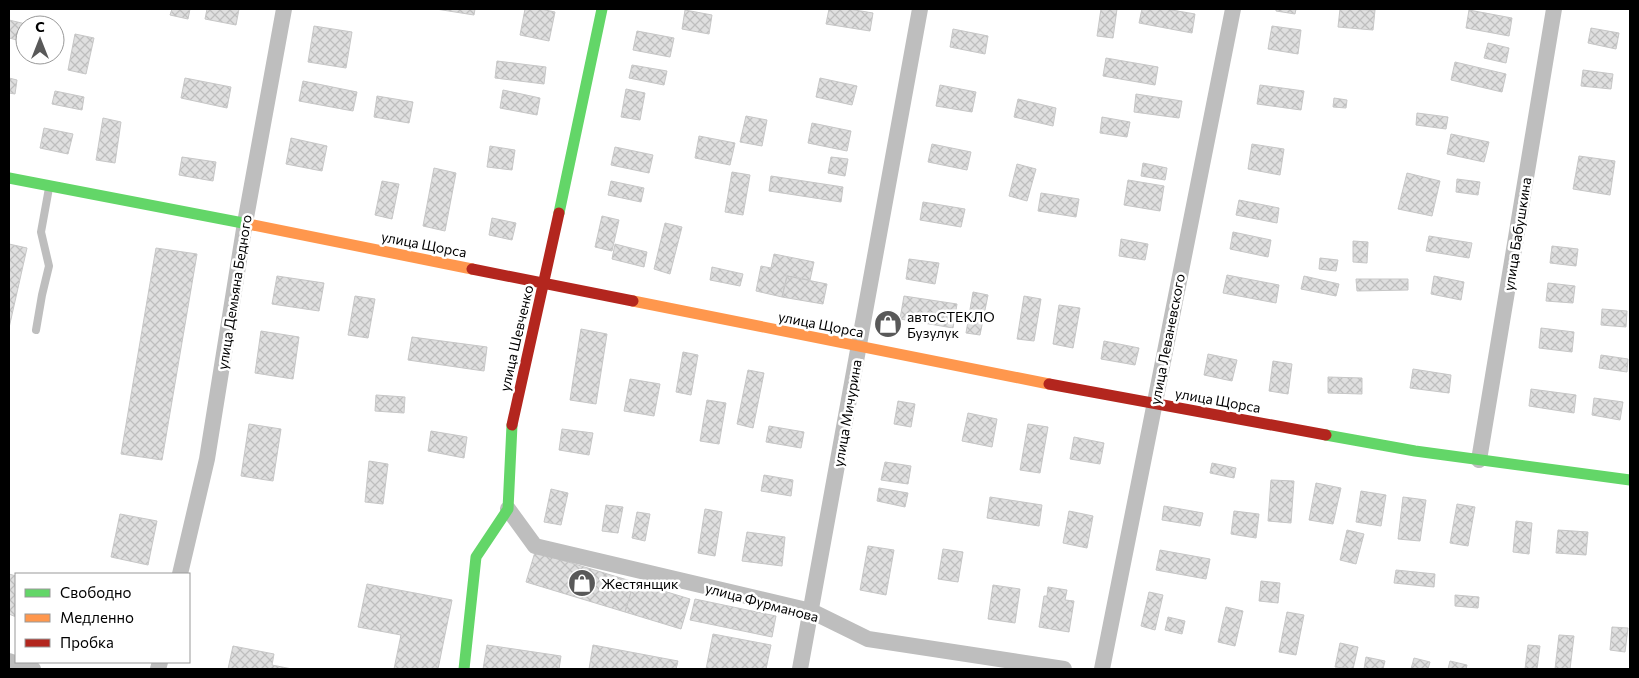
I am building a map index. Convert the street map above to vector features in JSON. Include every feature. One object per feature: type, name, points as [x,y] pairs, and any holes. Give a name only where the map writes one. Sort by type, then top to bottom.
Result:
[{"type":"main road","name":"улица Шевченко","points":[[508,509],[511,429],[602,9]]},
{"type":"main road","name":"улица Щорса","points":[[9,178],[245,223],[1003,376],[1415,451],[1630,480]]},
{"type":"main road","points":[[464,669],[476,557],[508,509]]},
{"type":"street","name":"улица Демьяна Бедного","points":[[180,573],[207,458],[245,223],[284,9]]},
{"type":"street","name":"улица Мичурина","points":[[800,669],[920,9]]},
{"type":"street","name":"улица Леваневского","points":[[1102,669],[1233,9]]},
{"type":"street","name":"улица Бабушкина","points":[[1479,460],[1554,9]]},
{"type":"street","name":"улица Фурманова","points":[[508,509],[535,546],[811,612],[868,639],[1064,669]]},
{"type":"street","points":[[9,661],[33,669]]},
{"type":"lane","points":[[36,330],[49,266],[41,232],[49,186]]},
{"type":"building","points":[[172,9],[190,9],[188,19],[170,15]]},
{"type":"building","points":[[207,9],[239,9],[236,25],[205,19]]},
{"type":"building","points":[[436,9],[475,9],[474,15]]},
{"type":"building","points":[[525,9],[541,9],[555,12],[549,41],[520,35]]},
{"type":"building","points":[[829,9],[849,9],[873,13],[870,31],[826,24]]},
{"type":"building","points":[[1101,9],[1117,9],[1113,38],[1097,36]]},
{"type":"building","points":[[1142,9],[1166,9],[1195,14],[1192,33],[1139,23]]},
{"type":"building","points":[[1276,9],[1296,9],[1295,14],[1276,11]]},
{"type":"building","points":[[1340,9],[1375,10],[1373,30],[1338,27]]},
{"type":"building","points":[[685,10],[712,15],[709,34],[682,29]]},
{"type":"building","points":[[1469,10],[1512,18],[1509,36],[1466,28]]},
{"type":"building","points":[[9,20],[15,21],[15,40],[9,38]]},
{"type":"building","points":[[314,26],[352,32],[346,68],[308,62]]},
{"type":"building","points":[[1272,26],[1301,30],[1298,54],[1268,49]]},
{"type":"building","points":[[1591,28],[1619,33],[1616,49],[1588,43]]},
{"type":"building","points":[[953,29],[988,36],[985,54],[950,47]]},
{"type":"building","points":[[637,31],[674,38],[670,57],[633,50]]},
{"type":"building","points":[[75,34],[94,38],[86,74],[68,70]]},
{"type":"building","points":[[1488,43],[1509,48],[1506,63],[1484,58]]},
{"type":"building","points":[[1106,58],[1158,67],[1155,85],[1103,76]]},
{"type":"building","points":[[497,61],[546,67],[544,84],[495,78]]},
{"type":"building","points":[[1455,62],[1506,74],[1502,92],[1451,80]]},
{"type":"building","points":[[632,65],[667,71],[664,85],[629,78]]},
{"type":"building","points":[[1583,70],[1613,74],[1611,89],[1581,86]]},
{"type":"building","points":[[9,78],[17,80],[15,94],[9,93]]},
{"type":"building","points":[[185,78],[231,87],[227,108],[181,98]]},
{"type":"building","points":[[820,78],[857,86],[852,105],[816,97]]},
{"type":"building","points":[[303,81],[357,92],[353,111],[299,101]]},
{"type":"building","points":[[940,85],[976,92],[972,112],[936,106]]},
{"type":"building","points":[[1260,85],[1304,91],[1301,110],[1257,104]]},
{"type":"building","points":[[626,89],[645,93],[640,120],[621,117]]},
{"type":"building","points":[[503,90],[540,98],[537,115],[500,108]]},
{"type":"building","points":[[55,91],[84,97],[82,110],[52,104]]},
{"type":"building","points":[[1136,94],[1182,101],[1179,118],[1134,112]]},
{"type":"building","points":[[377,96],[413,102],[409,123],[374,117]]},
{"type":"building","points":[[1334,98],[1347,100],[1346,108],[1333,107]]},
{"type":"building","points":[[1018,99],[1056,108],[1053,126],[1014,117]]},
{"type":"building","points":[[1417,113],[1448,117],[1446,129],[1416,125]]},
{"type":"building","points":[[746,116],[767,120],[762,146],[740,142]]},
{"type":"building","points":[[1102,117],[1130,122],[1127,137],[1100,133]]},
{"type":"building","points":[[103,118],[121,122],[115,163],[96,160]]},
{"type":"building","points":[[812,123],[851,131],[847,151],[808,143]]},
{"type":"building","points":[[44,128],[73,134],[68,154],[40,148]]},
{"type":"building","points":[[1451,134],[1489,142],[1484,162],[1447,154]]},
{"type":"building","points":[[699,136],[735,143],[730,165],[695,158]]},
{"type":"building","points":[[291,138],[327,146],[322,171],[286,164]]},
{"type":"building","points":[[932,144],[971,152],[967,170],[928,162]]},
{"type":"building","points":[[1252,144],[1284,149],[1280,175],[1248,169]]},
{"type":"building","points":[[490,146],[515,150],[512,170],[487,167]]},
{"type":"building","points":[[615,147],[653,155],[649,173],[611,165]]},
{"type":"building","points":[[1579,156],[1615,161],[1610,195],[1573,189]]},
{"type":"building","points":[[182,157],[216,162],[213,181],[179,175]]},
{"type":"building","points":[[831,157],[848,159],[845,176],[828,173]]},
{"type":"building","points":[[1143,163],[1167,168],[1165,180],[1141,176]]},
{"type":"building","points":[[1017,164],[1036,169],[1027,201],[1009,196]]},
{"type":"building","points":[[434,168],[456,173],[445,231],[423,226]]},
{"type":"building","points":[[732,172],[750,175],[743,215],[725,212]]},
{"type":"building","points":[[1407,173],[1440,181],[1432,216],[1398,209]]},
{"type":"building","points":[[771,176],[843,187],[841,202],[769,191]]},
{"type":"building","points":[[1457,179],[1480,182],[1478,195],[1456,192]]},
{"type":"building","points":[[1128,180],[1164,186],[1160,211],[1124,205]]},
{"type":"building","points":[[382,181],[399,184],[392,219],[375,215]]},
{"type":"building","points":[[611,181],[644,188],[641,202],[608,195]]},
{"type":"building","points":[[1041,193],[1079,199],[1076,217],[1038,211]]},
{"type":"building","points":[[1239,200],[1279,208],[1277,223],[1236,215]]},
{"type":"building","points":[[923,202],[965,209],[961,227],[920,220]]},
{"type":"building","points":[[602,216],[619,220],[612,251],[595,247]]},
{"type":"building","points":[[492,218],[516,223],[512,240],[489,235]]},
{"type":"building","points":[[665,223],[682,227],[670,274],[654,269]]},
{"type":"building","points":[[1233,232],[1271,240],[1268,257],[1230,249]]},
{"type":"building","points":[[1429,236],[1472,243],[1469,258],[1426,251]]},
{"type":"building","points":[[1121,239],[1148,244],[1145,260],[1119,256]]},
{"type":"building","points":[[1353,241],[1368,242],[1367,263],[1353,262]]},
{"type":"building","points":[[9,244],[27,248],[9,328]]},
{"type":"building","points":[[615,244],[647,252],[644,267],[612,259]]},
{"type":"building","points":[[1552,246],[1578,249],[1576,266],[1550,263]]},
{"type":"building","points":[[156,248],[197,254],[162,460],[121,454]]},
{"type":"building","points":[[774,254],[814,262],[810,280],[787,276],[782,297],[756,291],[761,266],[771,268]]},
{"type":"building","points":[[1320,258],[1338,260],[1336,271],[1319,269]]},
{"type":"building","points":[[909,259],[939,263],[935,284],[906,279]]},
{"type":"building","points":[[712,267],[743,274],[740,286],[710,280]]},
{"type":"building","points":[[1227,275],[1279,285],[1276,303],[1223,293]]},
{"type":"building","points":[[277,276],[324,283],[319,311],[272,304]]},
{"type":"building","points":[[787,276],[827,284],[823,304],[782,297]]},
{"type":"building","points":[[1304,276],[1339,284],[1336,296],[1301,289]]},
{"type":"building","points":[[1434,276],[1464,282],[1461,300],[1431,294]]},
{"type":"building","points":[[1356,279],[1408,279],[1408,290],[1357,291]]},
{"type":"building","points":[[1548,283],[1575,286],[1573,303],[1546,301]]},
{"type":"building","points":[[973,292],[988,295],[980,335],[966,333]]},
{"type":"building","points":[[355,296],[375,299],[368,338],[348,335]]},
{"type":"building","points":[[904,296],[957,304],[953,328],[900,319]]},
{"type":"building","points":[[1024,296],[1041,299],[1034,341],[1017,339]]},
{"type":"building","points":[[1059,305],[1080,308],[1073,348],[1053,344]]},
{"type":"building","points":[[1602,309],[1627,311],[1626,327],[1601,325]]},
{"type":"building","points":[[1541,328],[1574,332],[1572,352],[1539,348]]},
{"type":"building","points":[[581,329],[607,334],[596,404],[570,400]]},
{"type":"building","points":[[261,331],[299,337],[293,379],[255,373]]},
{"type":"building","points":[[412,337],[487,347],[484,371],[408,360]]},
{"type":"building","points":[[1104,341],[1139,348],[1135,365],[1101,359]]},
{"type":"building","points":[[683,352],[698,355],[691,395],[676,392]]},
{"type":"building","points":[[1208,354],[1237,360],[1232,381],[1204,375]]},
{"type":"building","points":[[1601,355],[1628,359],[1627,372],[1599,368]]},
{"type":"building","points":[[1273,361],[1292,364],[1288,394],[1269,391]]},
{"type":"building","points":[[1413,369],[1451,375],[1449,393],[1410,388]]},
{"type":"building","points":[[748,370],[764,373],[753,428],[737,424]]},
{"type":"building","points":[[1328,377],[1362,378],[1362,394],[1328,393]]},
{"type":"building","points":[[630,379],[660,384],[654,416],[624,411]]},
{"type":"building","points":[[1531,389],[1576,395],[1574,413],[1529,406]]},
{"type":"building","points":[[376,395],[405,397],[404,413],[375,411]]},
{"type":"building","points":[[1594,398],[1623,402],[1620,420],[1592,415]]},
{"type":"building","points":[[707,400],[726,403],[719,444],[700,441]]},
{"type":"building","points":[[898,401],[915,404],[911,427],[894,424]]},
{"type":"building","points":[[968,413],[997,419],[992,447],[962,441]]},
{"type":"building","points":[[249,424],[281,429],[273,481],[241,476]]},
{"type":"building","points":[[1028,424],[1048,427],[1040,473],[1020,470]]},
{"type":"building","points":[[769,426],[804,432],[801,448],[766,442]]},
{"type":"building","points":[[562,429],[593,433],[589,455],[559,450]]},
{"type":"building","points":[[431,431],[467,437],[464,458],[428,451]]},
{"type":"building","points":[[1074,437],[1104,443],[1100,464],[1070,459]]},
{"type":"building","points":[[369,461],[388,464],[383,504],[365,502]]},
{"type":"building","points":[[885,462],[911,466],[908,484],[881,480]]},
{"type":"building","points":[[1212,463],[1236,468],[1234,478],[1210,473]]},
{"type":"building","points":[[764,475],[793,480],[791,496],[761,491]]},
{"type":"building","points":[[1271,480],[1294,481],[1291,523],[1268,521]]},
{"type":"building","points":[[1316,483],[1341,488],[1333,524],[1309,520]]},
{"type":"building","points":[[879,488],[908,493],[905,507],[877,501]]},
{"type":"building","points":[[551,489],[568,493],[561,525],[544,522]]},
{"type":"building","points":[[1361,491],[1386,495],[1381,526],[1356,522]]},
{"type":"building","points":[[990,497],[1042,505],[1039,526],[987,518]]},
{"type":"building","points":[[1403,497],[1426,500],[1420,541],[1398,539]]},
{"type":"building","points":[[1457,504],[1475,507],[1468,546],[1450,543]]},
{"type":"building","points":[[606,505],[623,507],[618,533],[602,531]]},
{"type":"building","points":[[1164,506],[1203,513],[1200,526],[1162,520]]},
{"type":"building","points":[[705,509],[722,512],[715,556],[698,553]]},
{"type":"building","points":[[1069,511],[1093,516],[1087,548],[1063,543]]},
{"type":"building","points":[[1234,511],[1259,514],[1256,538],[1231,534]]},
{"type":"building","points":[[637,512],[650,514],[645,541],[632,538]]},
{"type":"building","points":[[120,514],[157,521],[148,565],[111,557]]},
{"type":"building","points":[[1516,521],[1532,523],[1529,554],[1513,552]]},
{"type":"building","points":[[1347,530],[1364,534],[1356,564],[1340,560]]},
{"type":"building","points":[[1558,530],[1588,532],[1586,555],[1556,553]]},
{"type":"building","points":[[747,532],[785,537],[782,566],[742,561]]},
{"type":"building","points":[[868,546],[894,550],[886,595],[860,590]]},
{"type":"building","points":[[943,549],[963,552],[958,582],[938,579]]},
{"type":"building","points":[[1160,550],[1210,559],[1206,579],[1156,570]]},
{"type":"building","points":[[535,552],[634,582],[625,612],[526,582]]},
{"type":"building","points":[[1396,570],[1435,574],[1434,587],[1394,583]]},
{"type":"building","points":[[9,574],[15,576],[15,617],[9,614]]},
{"type":"building","points":[[1261,581],[1280,583],[1278,603],[1259,601]]},
{"type":"building","points":[[634,582],[690,599],[681,629],[625,612]]},
{"type":"building","points":[[367,584],[452,600],[438,669],[394,669],[401,635],[358,627]]},
{"type":"building","points":[[993,585],[1020,589],[1015,623],[988,619]]},
{"type":"building","points":[[1048,587],[1067,590],[1065,600],[1074,601],[1069,632],[1039,627],[1044,596],[1047,596]]},
{"type":"building","points":[[1149,592],[1163,595],[1155,630],[1141,626]]},
{"type":"building","points":[[1455,595],[1479,597],[1478,608],[1455,606]]},
{"type":"building","points":[[695,599],[776,616],[772,637],[690,620]]},
{"type":"building","points":[[1226,607],[1243,611],[1235,646],[1218,642]]},
{"type":"building","points":[[1287,612],[1304,615],[1296,655],[1279,652]]},
{"type":"building","points":[[1168,617],[1185,621],[1182,634],[1165,630]]},
{"type":"building","points":[[1612,627],[1628,628],[1625,652],[1610,650]]},
{"type":"building","points":[[713,634],[771,645],[766,669],[706,669]]},
{"type":"building","points":[[1559,635],[1574,636],[1570,669],[1555,669]]},
{"type":"building","points":[[1340,643],[1358,647],[1353,669],[1335,667]]},
{"type":"building","points":[[487,645],[561,656],[559,669],[483,669]]},
{"type":"building","points":[[593,645],[678,661],[676,669],[589,669]]},
{"type":"building","points":[[1528,645],[1540,646],[1537,669],[1525,669]]},
{"type":"building","points":[[233,646],[274,654],[272,665],[292,669],[228,669]]},
{"type":"building","points":[[1366,657],[1385,661],[1383,669],[1364,669]]},
{"type":"building","points":[[1414,658],[1430,662],[1428,669],[1411,669]]},
{"type":"building","points":[[1450,661],[1467,665],[1466,669],[1448,669]]},
{"type":"traffic: fast","points":[[559,213],[602,9]]},
{"type":"traffic: fast","points":[[9,178],[248,224]]},
{"type":"traffic: fast","points":[[464,669],[476,557],[508,509],[512,425]]},
{"type":"traffic: fast","points":[[1326,435],[1415,451],[1630,480]]},
{"type":"traffic: slow","points":[[248,224],[472,269]]},
{"type":"traffic: slow","points":[[633,301],[1049,384]]},
{"type":"traffic: jam","points":[[512,425],[559,213]]},
{"type":"traffic: jam","points":[[472,269],[633,301]]},
{"type":"traffic: jam","points":[[1049,384],[1326,435]]},
{"type":"place","name":"автоСТЕКЛО Бузулук","points":[[888,324]]},
{"type":"place","name":"Жестянщик","points":[[582,583]]}]
